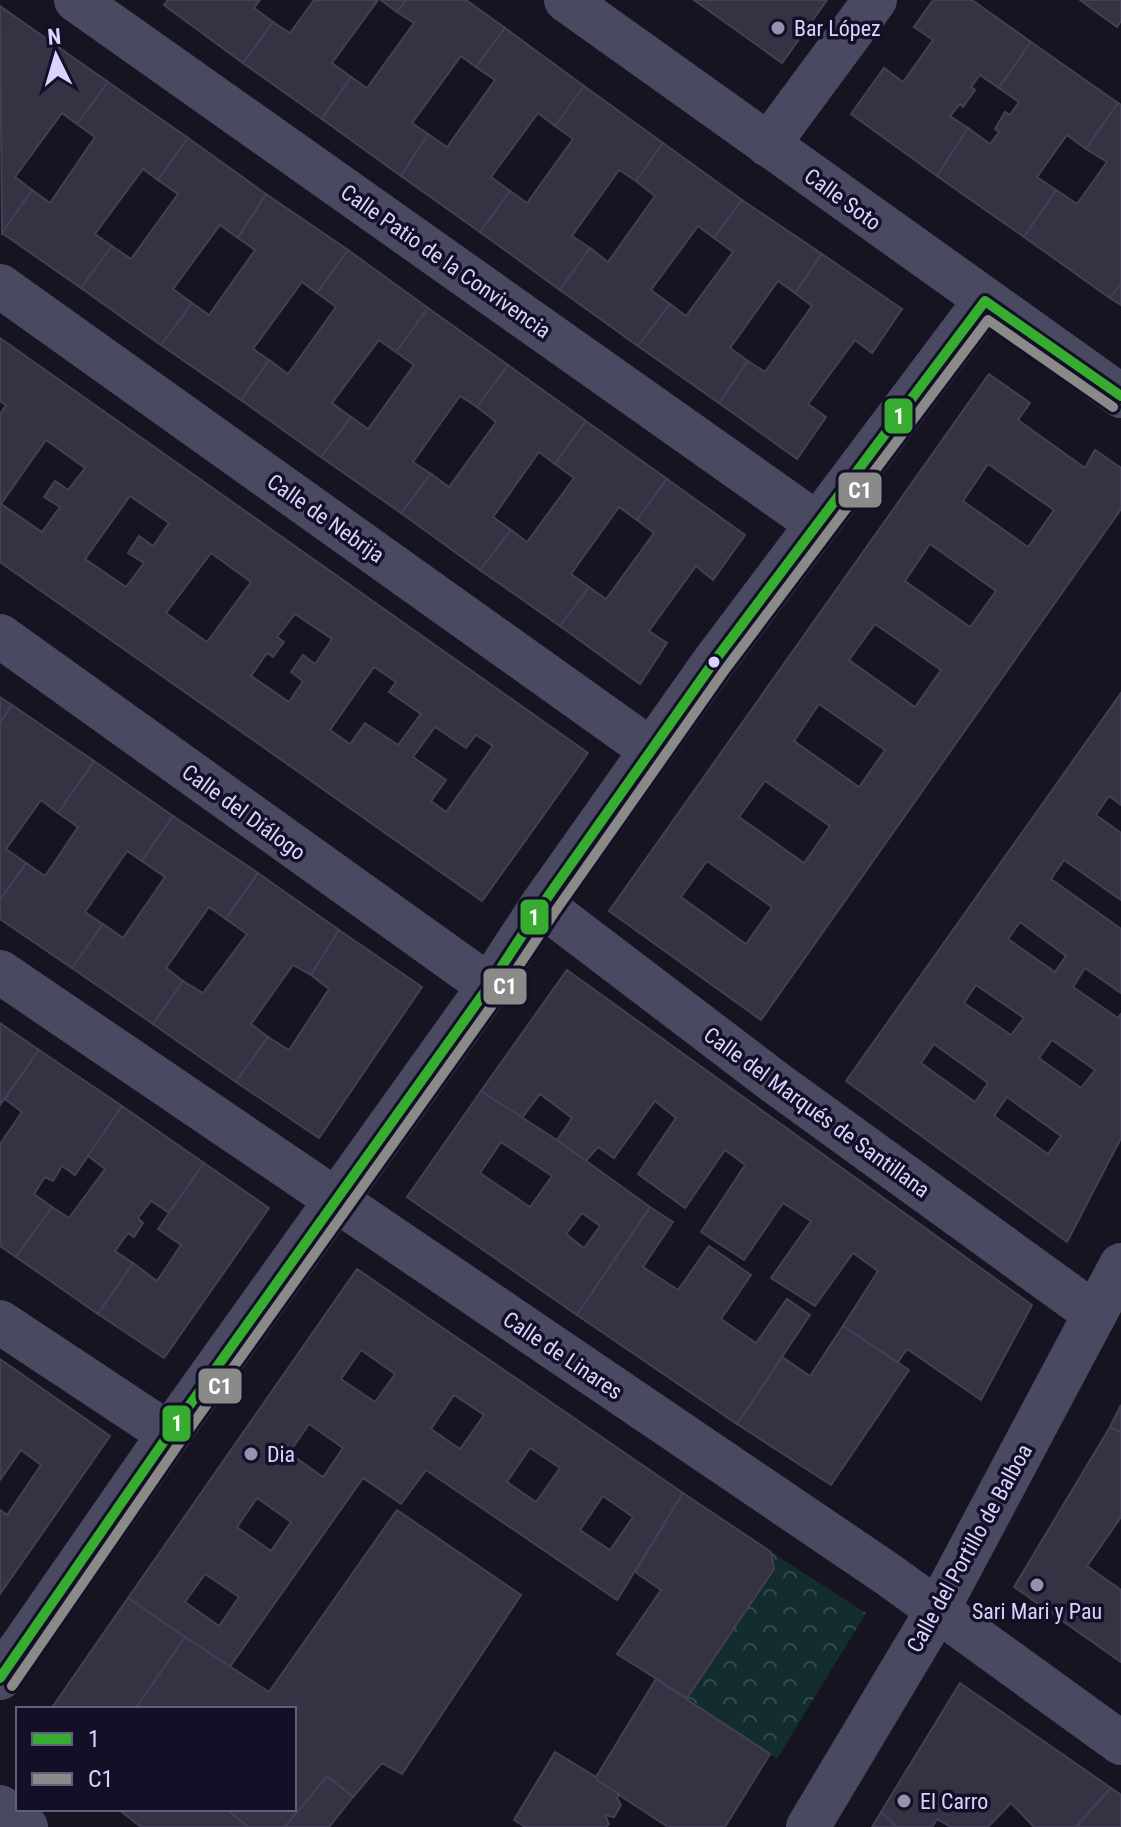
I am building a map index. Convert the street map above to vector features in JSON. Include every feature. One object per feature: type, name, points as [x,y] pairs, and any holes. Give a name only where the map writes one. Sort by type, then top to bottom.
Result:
[{"type":"street","name":"Calle Patio de la Convivencia","points":[[76,0],[816,523]]},
{"type":"street","name":"Calle Soto","points":[[566,0],[1121,396]]},
{"type":"street","points":[[768,145],[875,0]]},
{"type":"street","name":"Calle de Nebrija","points":[[0,286],[651,750]]},
{"type":"street","points":[[0,1678],[334,1200],[489,986],[651,750],[816,523],[985,301]]},
{"type":"street","name":"Calle del Diálogo","points":[[0,636],[489,986]]},
{"type":"street","name":"Calle del Marqués de Santillana","points":[[542,905],[776,1083],[1095,1314]]},
{"type":"street","name":"Calle de Linares","points":[[0,972],[889,1575],[1121,1743]]},
{"type":"street","name":"Calle del Portillo de Balboa","points":[[808,1827],[937,1611],[1121,1265]]},
{"type":"street","points":[[0,1322],[169,1434]]},
{"type":"street","points":[[0,1807],[26,1827]]},
{"type":"green space","points":[[771,1552],[866,1613],[777,1759],[687,1698],[774,1569]]},
{"type":"building","points":[[168,0],[260,0],[254,8],[273,22],[243,63],[164,5]]},
{"type":"building","points":[[314,0],[378,0],[332,63],[351,77],[322,119],[243,63],[273,22],[290,33]]},
{"type":"building","points":[[381,0],[406,0],[397,12]]},
{"type":"building","points":[[406,0],[466,0],[505,28],[476,67],[461,56],[412,123],[428,134],[401,176],[322,119],[351,77],[367,88],[414,23],[397,12]]},
{"type":"building","points":[[694,0],[827,0],[782,63]]},
{"type":"building","points":[[933,0],[972,0],[1031,42],[999,88],[980,75],[971,87],[975,90],[963,107],[960,104],[950,116],[968,128],[937,176],[851,114],[884,68],[903,82],[933,40],[914,27]]},
{"type":"building","points":[[1080,0],[1121,0],[1121,21],[1117,27]]},
{"type":"building","points":[[0,6],[108,82],[77,124],[62,113],[15,177],[32,190],[2,233]]},
{"type":"building","points":[[505,28],[584,86],[555,126],[538,113],[491,177],[510,191],[480,232],[401,176],[428,134],[447,147],[495,80],[476,67]]},
{"type":"building","points":[[1031,42],[1118,103],[1086,149],[1067,135],[1037,177],[1056,190],[1024,237],[937,176],[968,128],[990,144],[999,132],[995,129],[1005,112],[1010,115],[1019,102],[999,88]]},
{"type":"building","points":[[108,82],[188,138],[158,180],[143,169],[95,234],[112,246],[81,288],[2,233],[32,190],[50,203],[95,137],[77,124]]},
{"type":"building","points":[[584,86],[663,143],[636,181],[619,170],[572,236],[590,248],[560,290],[480,232],[510,191],[527,203],[573,139],[555,126]]},
{"type":"building","points":[[1118,103],[1121,105],[1121,283],[1110,298],[1024,237],[1056,190],[1077,204],[1107,162],[1086,149]]},
{"type":"building","points":[[188,138],[266,194],[238,238],[220,225],[173,289],[192,303],[161,345],[81,288],[112,246],[131,259],[178,194],[158,180]]},
{"type":"building","points":[[663,143],[742,200],[714,238],[698,226],[651,290],[670,304],[638,346],[560,290],[590,248],[608,262],[655,196],[636,181]]},
{"type":"building","points":[[266,194],[348,250],[317,293],[302,282],[253,349],[269,360],[241,400],[161,345],[192,303],[209,315],[255,250],[238,238]]},
{"type":"building","points":[[742,200],[822,254],[795,293],[778,281],[730,348],[748,361],[719,403],[638,346],[670,304],[686,316],[733,252],[714,238]]},
{"type":"building","points":[[348,250],[428,308],[396,352],[379,340],[332,403],[351,417],[321,457],[241,400],[269,360],[288,374],[336,307],[317,293]]},
{"type":"building","points":[[822,254],[902,309],[872,353],[855,340],[808,404],[826,417],[797,459],[719,403],[748,361],[765,372],[812,306],[795,293]]},
{"type":"building","points":[[1121,283],[1121,305],[1110,298]]},
{"type":"building","points":[[428,308],[508,365],[477,407],[460,396],[413,462],[431,474],[401,513],[321,457],[351,417],[368,429],[414,365],[396,352]]},
{"type":"building","points":[[0,338],[588,753],[482,901],[0,562],[0,414],[6,405],[0,401]],"holes":[[[46,440],[85,468],[68,490],[55,481],[44,497],[60,507],[42,532],[1,504]],[[130,496],[169,523],[153,546],[139,536],[128,553],[144,563],[126,587],[85,559]],[[211,553],[251,582],[207,642],[166,613]],[[295,614],[332,639],[315,664],[303,655],[291,672],[303,681],[289,702],[251,676],[267,653],[273,657],[284,642],[277,637]],[[374,667],[396,682],[389,692],[421,714],[398,745],[365,723],[350,744],[330,730]],[[435,727],[466,748],[476,735],[493,746],[446,812],[431,801],[446,780],[413,757]]]},
{"type":"building","points":[[508,365],[586,421],[555,464],[539,452],[493,517],[511,530],[480,570],[401,513],[431,474],[449,487],[496,422],[477,407]]},
{"type":"building","points":[[989,374],[1030,403],[1018,420],[1085,468],[1095,450],[1121,468],[1121,509],[761,1020],[609,911]],"holes":[[[988,464],[1054,510],[1028,547],[963,501]],[[930,544],[996,591],[970,627],[905,581]],[[875,624],[941,670],[915,707],[849,660]],[[819,704],[885,750],[859,787],[794,741]],[[765,781],[830,826],[804,863],[739,817]],[[707,861],[772,907],[746,944],[681,897]]]},
{"type":"building","points":[[586,421],[667,479],[637,520],[619,507],[571,574],[589,587],[560,626],[480,570],[511,530],[527,542],[574,478],[555,464]]},
{"type":"building","points":[[667,479],[745,535],[713,580],[696,566],[649,631],[667,643],[640,684],[560,626],[589,587],[606,599],[654,533],[637,520]]},
{"type":"building","points":[[1121,693],[1121,805],[1109,796],[1096,815],[1121,833],[1121,900],[1064,860],[1051,879],[1121,929],[1121,993],[1085,968],[1073,987],[1118,1018],[1121,1014],[1121,1138],[1067,1242],[846,1081]],"holes":[[[1020,922],[1066,956],[1055,972],[1008,939]],[[976,985],[1024,1018],[1011,1035],[964,1003]],[[1052,1040],[1095,1070],[1081,1088],[1039,1058]],[[934,1044],[988,1083],[975,1102],[921,1063]],[[1007,1097],[1061,1136],[1048,1154],[994,1116]]]},
{"type":"building","points":[[0,697],[12,705],[0,723]]},
{"type":"building","points":[[12,705],[94,761],[58,813],[41,800],[6,849],[26,863],[0,900],[0,723]]},
{"type":"building","points":[[94,761],[173,816],[142,861],[127,851],[85,912],[103,924],[72,968],[0,919],[0,900],[26,863],[45,876],[78,827],[58,813]]},
{"type":"building","points":[[173,816],[258,873],[226,919],[209,907],[166,968],[183,981],[153,1024],[72,968],[103,924],[123,938],[165,877],[142,861]]},
{"type":"building","points":[[258,873],[339,930],[311,975],[293,965],[251,1024],[268,1037],[236,1082],[153,1024],[183,981],[203,993],[247,934],[226,919]]},
{"type":"building","points":[[339,930],[422,987],[319,1138],[236,1082],[268,1037],[289,1050],[329,989],[311,975]]},
{"type":"building","points":[[567,970],[1032,1305],[981,1400],[907,1349],[898,1362],[843,1326],[878,1271],[853,1253],[815,1306],[771,1278],[811,1221],[783,1203],[744,1260],[701,1232],[745,1165],[725,1150],[685,1208],[638,1174],[676,1118],[655,1101],[614,1158],[598,1147],[586,1161],[557,1140],[572,1118],[540,1094],[522,1118],[481,1091]]},
{"type":"building","points":[[0,1023],[39,1050],[0,1105]]},
{"type":"building","points":[[39,1050],[122,1106],[75,1175],[62,1166],[53,1181],[45,1177],[34,1194],[52,1207],[16,1257],[0,1246],[0,1144],[22,1112],[5,1099]]},
{"type":"building","points":[[481,1091],[557,1140],[650,1207],[577,1315],[407,1197]],"holes":[[[501,1142],[552,1176],[530,1207],[480,1173]],[[582,1213],[600,1226],[584,1248],[566,1234]]]},
{"type":"building","points":[[122,1106],[204,1163],[169,1213],[151,1201],[138,1218],[143,1223],[134,1237],[128,1233],[115,1251],[133,1263],[98,1314],[16,1257],[52,1207],[69,1218],[105,1169],[88,1156]]},
{"type":"building","points":[[204,1163],[269,1208],[164,1358],[98,1314],[133,1263],[157,1281],[181,1245],[158,1229]]},
{"type":"building","points":[[650,1207],[673,1222],[643,1267],[678,1290],[709,1246],[751,1275],[721,1319],[756,1343],[787,1299],[810,1315],[737,1424],[577,1315]]},
{"type":"building","points":[[357,1269],[683,1493],[617,1600],[426,1470],[401,1504],[363,1478],[229,1668],[128,1598]],"holes":[[[361,1350],[395,1374],[375,1402],[341,1379]],[[454,1395],[484,1415],[460,1449],[431,1429]],[[309,1424],[343,1448],[323,1477],[289,1453]],[[530,1448],[560,1468],[536,1502],[507,1482]],[[603,1496],[633,1517],[610,1550],[580,1530]],[[257,1498],[291,1522],[271,1551],[237,1527]],[[205,1574],[239,1597],[219,1626],[185,1602]]]},
{"type":"building","points":[[843,1326],[909,1370],[831,1485],[737,1424],[782,1357],[810,1376]]},
{"type":"building","points":[[0,1359],[110,1436],[0,1594],[0,1510],[7,1515],[41,1465],[21,1450],[0,1480]]},
{"type":"building","points":[[1121,1405],[1121,1432],[1110,1427]]},
{"type":"building","points":[[1110,1427],[1121,1432],[1121,1517],[1087,1566],[1121,1590],[1121,1662],[1014,1587]]},
{"type":"building","points":[[683,1493],[771,1552],[774,1569],[687,1698],[617,1654],[661,1590],[635,1572]]},
{"type":"building","points":[[397,1510],[521,1595],[402,1774],[382,1763],[353,1797],[327,1776],[285,1827],[248,1827],[228,1811],[296,1811],[296,1707],[136,1707],[185,1637],[269,1692]]},
{"type":"building","points":[[128,1598],[185,1637],[136,1707],[52,1707]]},
{"type":"building","points":[[656,1679],[770,1754],[725,1827],[668,1827],[596,1777]]},
{"type":"building","points":[[960,1683],[1111,1788],[1075,1827],[1034,1827],[1011,1803],[988,1827],[951,1827],[937,1819],[932,1827],[897,1827],[881,1812]]},
{"type":"building","points":[[555,1752],[619,1794],[617,1798],[621,1805],[614,1817],[605,1815],[609,1824],[606,1827],[525,1827],[514,1820]]},
{"type":"building","points":[[327,1776],[353,1797],[329,1827],[285,1827]]},
{"type":"building","points":[[1111,1788],[1121,1795],[1121,1827],[1076,1827]]},
{"type":"building","points":[[121,1811],[228,1811],[248,1827],[141,1827]]},
{"type":"building","points":[[881,1812],[897,1827],[872,1827]]},
{"type":"transit line","name":"1","points":[[0,1678],[713,663],[985,301],[1121,396]]},
{"type":"transit line","name":"C1","points":[[12,1686],[180,1442],[500,994],[724,671],[988,320],[1113,407]]},
{"type":"place","name":"Bar López","points":[[778,28]]},
{"type":"place","name":"Dia","points":[[251,1454]]},
{"type":"place","name":"Sari Mari y Pau","points":[[1037,1585]]},
{"type":"place","name":"El Carro","points":[[904,1801]]}]
